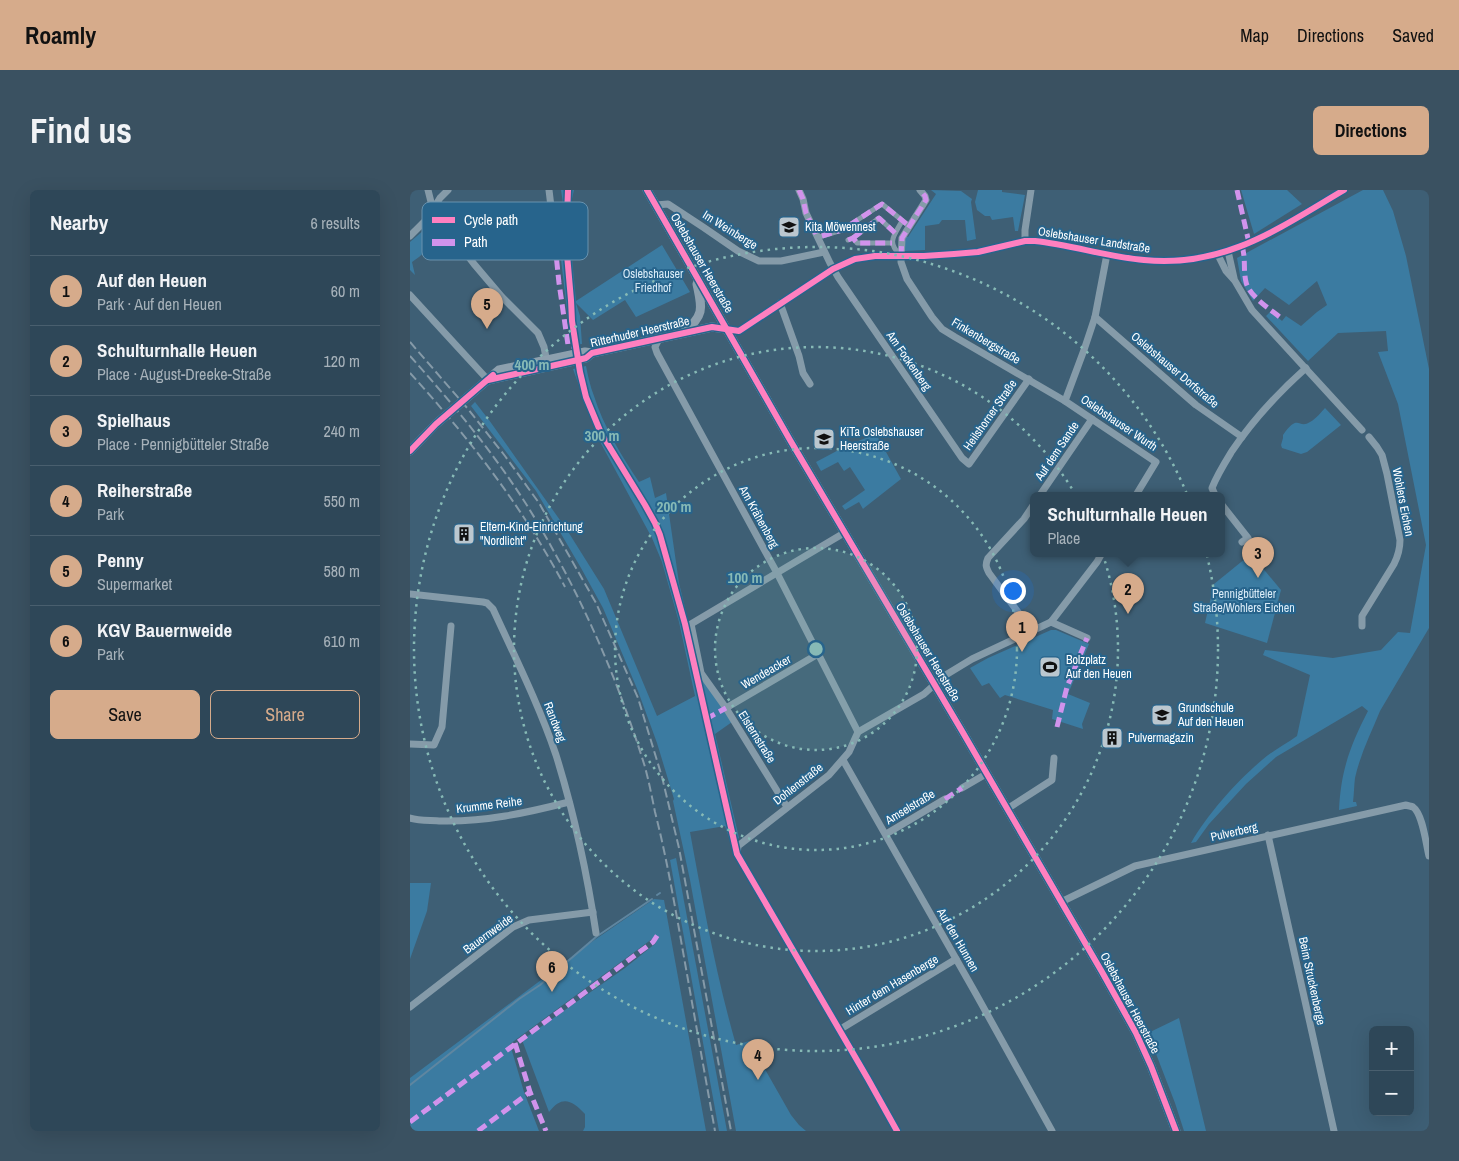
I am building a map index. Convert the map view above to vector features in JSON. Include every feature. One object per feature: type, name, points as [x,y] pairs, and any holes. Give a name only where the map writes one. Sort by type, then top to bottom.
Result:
[{"type":"main road","name":"Oslebshauser Heerstraße","points":[[647,190],[844,533],[1007,809],[1136,1033],[1176,1131]]},
{"type":"main road","points":[[682,333],[696,321],[699,315],[701,308],[697,284],[699,280]]},
{"type":"main road","name":"Ritterhuder Heerstraße","points":[[410,451],[436,424],[488,380],[584,352],[592,353],[712,327],[726,329]]},
{"type":"street","points":[[438,202],[448,190]]},
{"type":"street","name":"Am Fockenberg","points":[[799,190],[806,213],[833,269],[962,458],[969,464]]},
{"type":"street","points":[[901,256],[902,238],[926,200],[920,190]]},
{"type":"street","points":[[1026,241],[1025,230],[1031,190]]},
{"type":"street","name":"Oslebshauser Landstraße","points":[[726,329],[739,331],[833,269],[855,259],[875,256],[945,255],[978,252],[1026,241],[1047,242],[1143,260],[1187,260],[1218,255],[1249,243],[1341,191]]},
{"type":"street","name":"Im Weinberge","points":[[656,205],[668,204],[738,251],[759,262],[781,261],[824,252]]},
{"type":"street","points":[[822,236],[842,230],[882,204],[909,226]]},
{"type":"street","points":[[892,243],[856,243],[850,239],[879,218],[895,233]]},
{"type":"street","points":[[901,256],[894,250],[892,238],[902,221]]},
{"type":"street","points":[[410,236],[422,224]]},
{"type":"street","points":[[874,243],[875,256]]},
{"type":"street","points":[[1228,251],[1235,281]]},
{"type":"street","name":"Oslebshauser Wurth","points":[[1107,254],[1095,317],[1065,401],[1156,462],[1138,492]]},
{"type":"street","points":[[1218,255],[1226,271],[1235,281],[1252,310],[1362,430]]},
{"type":"street","name":"Finkenbergstraße","points":[[901,256],[902,266],[907,279],[942,329],[1065,401]]},
{"type":"street","points":[[471,260],[502,297],[538,333],[547,363]]},
{"type":"street","points":[[410,295],[488,380]]},
{"type":"street","points":[[780,303],[799,356],[803,373],[810,384]]},
{"type":"street","name":"Oslebshauser Dorfstraße","points":[[1095,317],[1196,405],[1242,437]]},
{"type":"street","name":"Am Krähenberg","points":[[659,339],[655,347],[657,353],[777,573],[858,732]]},
{"type":"street","points":[[1214,492],[1212,488],[1216,476],[1242,437],[1275,396],[1306,368]]},
{"type":"street","name":"Heilshorner Straße","points":[[969,464],[1029,380]]},
{"type":"street","name":"Auf dem Sande","points":[[1042,492],[1092,419]]},
{"type":"street","name":"Wohlers Eichen","points":[[1362,626],[1362,616],[1394,564],[1400,547],[1382,455],[1369,437]]},
{"type":"street","points":[[1225,509],[1248,538],[1242,542]]},
{"type":"street","points":[[1030,510],[988,558],[986,568],[1032,631]]},
{"type":"street","points":[[777,573],[844,533]]},
{"type":"street","points":[[858,732],[917,698],[944,676],[978,656],[1051,622],[1100,557]]},
{"type":"street","name":"Elsternstraße","points":[[777,573],[691,624],[701,674],[726,708],[787,807]]},
{"type":"street","name":"Randweg","points":[[410,594],[483,602],[487,603],[492,609],[536,704],[555,754],[583,859],[596,933]]},
{"type":"street","points":[[1051,622],[1087,638]]},
{"type":"street","points":[[410,744],[434,745],[442,727],[451,626]]},
{"type":"street","name":"Wendeacker","points":[[726,708],[818,654]]},
{"type":"street","name":"Dohlenstraße","points":[[839,1030],[737,854],[738,846],[829,775],[849,752],[858,732]]},
{"type":"street","points":[[1007,809],[1052,780],[1054,758]]},
{"type":"street","name":"Auf den Hunnen","points":[[843,760],[1052,1131]]},
{"type":"street","points":[[962,788],[986,774]]},
{"type":"street","name":"Amselstraße","points":[[886,834],[945,799]]},
{"type":"street","name":"Krumme Reihe","points":[[410,818],[451,821],[478,820],[515,815],[569,802]]},
{"type":"street","name":"Pulverberg","points":[[1061,902],[1135,866],[1397,806],[1406,805],[1413,807],[1417,812],[1422,822],[1429,856]]},
{"type":"street","name":"Beim Struckenberge","points":[[1268,835],[1334,1131]]},
{"type":"street","name":"Bauernweide","points":[[410,1007],[513,927],[529,920],[593,912]]},
{"type":"street","name":"Hinter dem Hasenberge","points":[[839,1030],[956,959]]},
{"type":"street","points":[[839,1030],[897,1131]]},
{"type":"green space","name":"Oslebshauser Friedhof","points":[[561,190],[574,190],[571,202],[563,202]]},
{"type":"green space","points":[[931,190],[961,191],[972,199],[976,239],[967,241],[965,220],[942,220],[939,224],[925,226],[925,250],[905,251],[906,236],[908,237],[936,194]]},
{"type":"green space","points":[[978,190],[1002,190],[1002,192],[1025,195],[1018,231],[1015,231],[1013,217],[992,220],[990,216],[985,216],[977,210],[975,202]]},
{"type":"green space","points":[[1241,190],[1287,190],[1302,204],[1254,234]]},
{"type":"green space","points":[[1363,190],[1383,190],[1393,211],[1406,256],[1429,369],[1429,628],[1380,711],[1366,744],[1355,778],[1353,802],[1356,802],[1357,806],[1339,810],[1347,759],[1368,711],[1362,706],[1276,757],[1246,784],[1209,824],[1196,842],[1191,843],[1214,810],[1242,778],[1266,757],[1297,736],[1310,675],[1263,655],[1265,650],[1333,658],[1381,650],[1398,632],[1410,633],[1426,545],[1398,404],[1378,352],[1388,351],[1386,331],[1338,333],[1308,361],[1266,316],[1271,311],[1282,321],[1286,316],[1301,326],[1327,305],[1317,281],[1289,305],[1265,288],[1253,301],[1241,281],[1237,258]]},
{"type":"green space","points":[[422,232],[422,254],[412,262],[415,275],[410,270],[410,242]]},
{"type":"green space","name":"Oslebshauser Friedhof","points":[[662,245],[690,292],[636,317],[625,300],[593,320],[576,303],[580,316],[582,344],[571,345],[561,260],[572,260],[576,301]]},
{"type":"green space","points":[[586,366],[591,388],[602,418],[626,462],[639,482],[650,477],[655,498],[666,493],[679,583],[698,671],[732,722],[715,734],[739,838],[731,844],[725,826],[690,832],[716,966],[736,1045],[749,1041],[791,1115],[806,1131],[736,1131],[674,799],[657,743],[638,691],[603,608],[536,491],[471,406],[475,402],[489,420],[567,530],[604,589],[657,716],[695,696],[679,622],[662,562],[652,538],[598,438],[573,369]]},
{"type":"green space","points":[[1325,408],[1341,425],[1307,452],[1301,454],[1282,448],[1283,435],[1292,424],[1306,424]]},
{"type":"green space","points":[[876,434],[901,479],[863,509],[859,502],[845,510],[842,506],[865,490],[850,467],[844,471],[838,462],[821,471],[816,462],[848,445]]},
{"type":"green space","name":"Pennigbütteler Straße/Wohlers Eichen","points":[[1251,554],[1281,590],[1267,643],[1205,623],[1214,584]]},
{"type":"green space","points":[[1051,630],[1056,630],[1089,644],[1068,694],[1090,703],[1082,724],[1083,729],[1052,719],[1053,710],[1005,695],[1000,698],[989,683],[982,686],[970,668]]},
{"type":"green space","points":[[676,858],[727,1131],[719,1131],[670,860]]},
{"type":"green space","points":[[410,883],[431,883],[427,911],[410,959]]},
{"type":"green space","points":[[654,899],[664,900],[706,1131],[583,1131],[585,1127],[585,1114],[576,1105],[563,1101],[558,1103],[549,1112],[522,1040],[625,968],[656,943],[656,936],[510,1044],[524,1092],[539,1131],[410,1131],[410,1078],[593,941]]},
{"type":"green space","points":[[1179,1018],[1206,1131],[1184,1131],[1148,1033]]},
{"type":"waterway","points":[[410,1085],[519,999],[540,985],[596,937],[652,899]]},
{"type":"railway","points":[[410,342],[468,409],[539,503],[596,603],[638,698],[662,777],[679,848],[731,1131]]},
{"type":"railway","points":[[410,356],[472,429],[528,507],[580,601],[622,699],[645,767],[665,856],[715,1131]]},
{"type":"railway","points":[[410,373],[475,449],[514,502],[565,587]]},
{"type":"marked path","points":[[799,190],[806,213],[816,234]]},
{"type":"marked path","points":[[901,256],[902,238],[926,200],[920,190]]},
{"type":"marked path","points":[[1237,190],[1249,243]]},
{"type":"marked path","points":[[822,236],[842,230],[882,204],[909,226]]},
{"type":"marked path","points":[[853,238],[879,218],[895,233]]},
{"type":"marked path","points":[[848,240],[853,238],[857,243],[892,243]]},
{"type":"marked path","points":[[1242,246],[1245,277],[1248,287],[1260,302],[1281,318]]},
{"type":"marked path","points":[[557,260],[568,345],[576,347]]},
{"type":"marked path","points":[[1057,727],[1067,687],[1087,638]]},
{"type":"marked path","points":[[706,719],[726,708]]},
{"type":"marked path","points":[[945,799],[962,788]]},
{"type":"marked path","points":[[410,1122],[653,942],[659,933]]},
{"type":"marked path","points":[[515,1043],[530,1092],[546,1131]]},
{"type":"marked path","points":[[478,1131],[530,1092]]},
{"type":"cycle path","points":[[568,190],[568,202]]},
{"type":"cycle path","points":[[647,190],[790,440],[1102,972],[1136,1033],[1176,1131]]},
{"type":"cycle path","points":[[488,380],[586,358],[592,353],[712,327],[739,331],[833,269],[855,259],[875,256],[924,256],[978,252],[1025,241],[1049,243],[1144,260],[1173,261],[1200,258],[1225,252],[1249,243],[1296,219],[1344,190]]},
{"type":"cycle path","points":[[567,260],[572,321],[586,397],[601,433],[645,505],[660,535],[685,624],[737,854],[897,1131]]},
{"type":"cycle path","points":[[410,451],[436,424],[493,375]]},
{"type":"place","name":"Kita Möwennest","points":[[789,227]]},
{"type":"place","name":"Penny","points":[[487,329]]},
{"type":"place","name":"KiTa Oslebshauser Heerstraße","points":[[824,439]]},
{"type":"place","name":"Eltern-Kind-Einrichtung \"Nordlicht\"","points":[[464,534]]},
{"type":"place","name":"Spielhaus","points":[[1258,578]]},
{"type":"place","name":"Schulturnhalle Heuen","points":[[1128,614]]},
{"type":"place","name":"Auf den Heuen","points":[[1022,652]]},
{"type":"place","name":"Bolzplatz Auf den Heuen","points":[[1050,667]]},
{"type":"place","name":"Grundschule Auf den Heuen","points":[[1162,715]]},
{"type":"place","name":"Pulvermagazin","points":[[1112,738]]},
{"type":"place","name":"KGV Bauernweide","points":[[552,992]]},
{"type":"place","name":"Reiherstraße","points":[[758,1080]]}]
